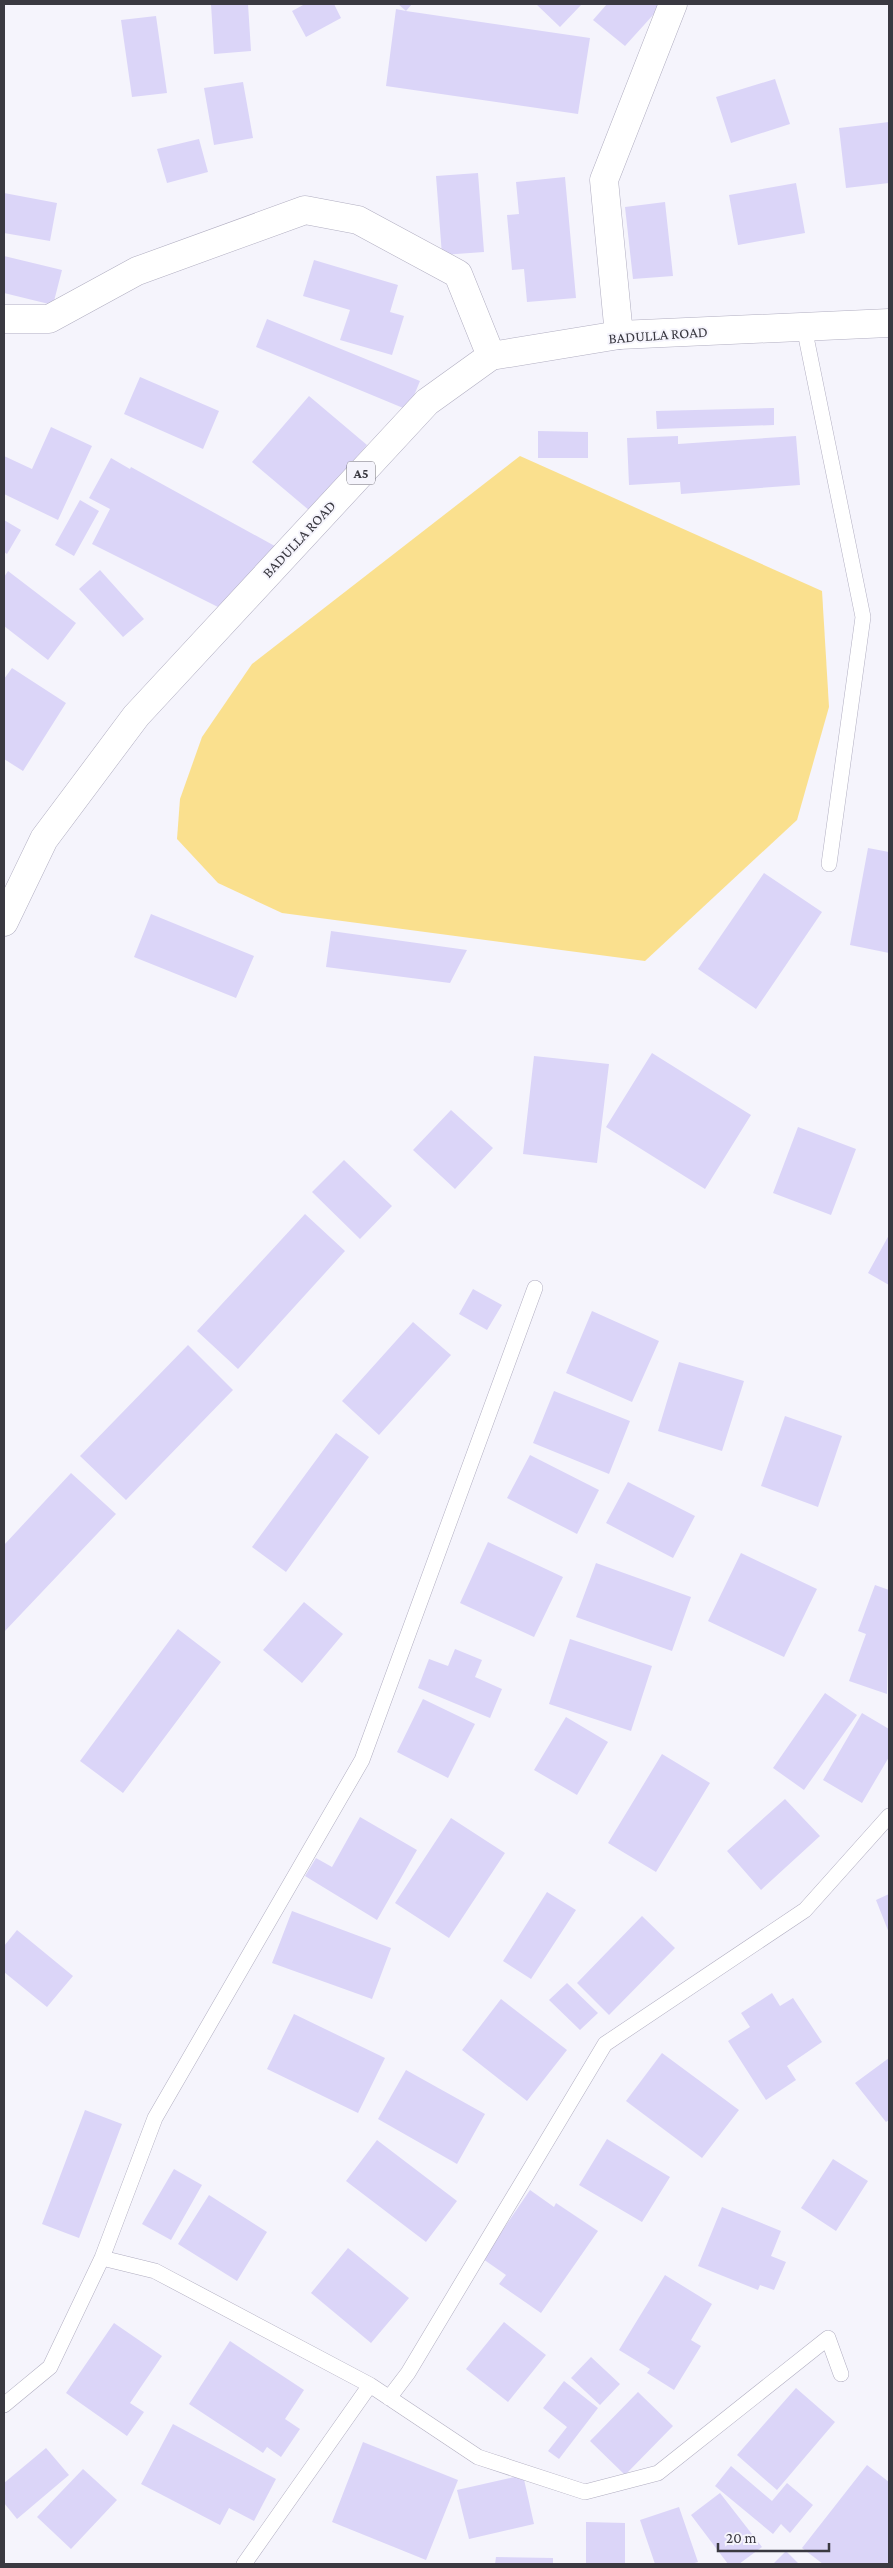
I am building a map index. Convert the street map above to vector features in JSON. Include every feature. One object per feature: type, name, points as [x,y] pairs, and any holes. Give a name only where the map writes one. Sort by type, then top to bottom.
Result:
[{"type":"main road","points":[[618,335],[604,180],[673,4]]},
{"type":"main road","points":[[4,319],[49,319],[137,271],[305,210],[358,220],[458,274],[491,356]]},
{"type":"main road","name":"BADULLA ROAD","points":[[4,922],[44,839],[136,716],[427,402],[491,356],[618,335],[889,323]]},
{"type":"lane","points":[[804,327],[863,617],[829,864]]},
{"type":"lane","points":[[4,2405],[50,2367],[102,2258],[155,2118],[362,1760],[535,1288]]},
{"type":"lane","points":[[389,2398],[413,2364],[606,2044],[805,1910],[889,1816]]},
{"type":"lane","points":[[102,2258],[154,2271],[370,2385],[478,2457],[585,2492],[658,2473],[828,2338],[841,2374]]},
{"type":"lane","points":[[244,2564],[370,2385]]},
{"type":"shaded area","points":[[520,456],[822,591],[829,707],[797,820],[645,961],[282,913],[218,883],[177,839],[180,799],[202,737],[252,664]]},
{"type":"building","points":[[211,4],[248,4],[251,51],[214,54]]},
{"type":"building","points":[[305,4],[334,4],[341,18],[306,37],[292,11]]},
{"type":"building","points":[[398,4],[412,4],[406,11]]},
{"type":"building","points":[[536,4],[582,4],[560,27]]},
{"type":"building","points":[[607,4],[663,4],[625,46],[593,20]]},
{"type":"building","points":[[396,9],[590,38],[578,114],[386,86]]},
{"type":"building","points":[[156,16],[167,93],[132,97],[121,20]]},
{"type":"building","points":[[775,79],[790,124],[731,143],[716,97]]},
{"type":"building","points":[[243,82],[253,138],[214,145],[204,88]]},
{"type":"building","points":[[889,122],[889,183],[846,188],[839,128]]},
{"type":"building","points":[[199,139],[208,172],[167,183],[157,149]]},
{"type":"building","points":[[478,173],[484,252],[442,255],[436,176]]},
{"type":"building","points":[[565,177],[576,298],[527,302],[524,269],[512,270],[507,215],[519,214],[516,182]]},
{"type":"building","points":[[796,183],[805,233],[738,245],[729,195]]},
{"type":"building","points":[[4,193],[57,203],[50,241],[4,233]]},
{"type":"building","points":[[665,202],[673,276],[633,279],[625,207]]},
{"type":"building","points":[[4,256],[62,270],[53,305],[4,293]]},
{"type":"building","points":[[314,260],[398,285],[390,312],[404,316],[392,355],[340,340],[350,310],[303,296]]},
{"type":"building","points":[[267,319],[420,381],[408,410],[256,347]]},
{"type":"building","points":[[140,377],[219,411],[203,449],[124,414]]},
{"type":"building","points":[[309,396],[367,445],[310,511],[252,462]]},
{"type":"building","points":[[774,408],[774,425],[657,429],[656,411]]},
{"type":"building","points":[[51,427],[92,446],[58,520],[4,494],[4,456],[32,469]]},
{"type":"building","points":[[538,431],[588,432],[588,458],[538,458]]},
{"type":"building","points":[[678,436],[678,444],[796,436],[800,485],[681,494],[680,482],[629,485],[627,438]]},
{"type":"building","points":[[111,458],[130,469],[131,467],[282,550],[226,611],[92,544],[110,509],[89,498]]},
{"type":"building","points":[[80,500],[99,511],[74,556],[55,545]]},
{"type":"building","points":[[4,520],[21,530],[7,554],[4,552]]},
{"type":"building","points":[[100,570],[144,619],[123,637],[79,589]]},
{"type":"building","points":[[8,571],[76,623],[48,660],[4,626],[4,577]]},
{"type":"building","points":[[12,668],[66,703],[23,771],[4,759],[4,679]]},
{"type":"building","points":[[868,848],[889,852],[889,953],[850,945]]},
{"type":"building","points":[[764,873],[822,912],[756,1009],[698,969]]},
{"type":"building","points":[[151,914],[254,956],[236,998],[134,957]]},
{"type":"building","points":[[331,931],[467,950],[450,983],[326,967]]},
{"type":"building","points":[[652,1053],[751,1115],[705,1189],[606,1127]]},
{"type":"building","points":[[534,1056],[609,1064],[597,1163],[523,1154]]},
{"type":"building","points":[[451,1110],[493,1148],[455,1189],[413,1150]]},
{"type":"building","points":[[798,1127],[856,1149],[831,1215],[773,1193]]},
{"type":"building","points":[[344,1160],[392,1206],[360,1239],[312,1192]]},
{"type":"building","points":[[305,1214],[345,1251],[238,1369],[197,1331]]},
{"type":"building","points":[[889,1235],[889,1285],[868,1273]]},
{"type":"building","points":[[473,1289],[502,1305],[487,1330],[459,1314]]},
{"type":"building","points":[[592,1311],[659,1341],[632,1402],[566,1373]]},
{"type":"building","points":[[413,1322],[451,1355],[379,1435],[342,1401]]},
{"type":"building","points":[[188,1345],[233,1390],[126,1500],[80,1456]]},
{"type":"building","points":[[679,1362],[744,1381],[722,1451],[658,1431]]},
{"type":"building","points":[[554,1391],[630,1421],[609,1474],[533,1443]]},
{"type":"building","points":[[785,1416],[842,1436],[818,1507],[761,1486]]},
{"type":"building","points":[[336,1433],[369,1457],[286,1572],[252,1547]]},
{"type":"building","points":[[530,1455],[599,1490],[577,1534],[507,1498]]},
{"type":"building","points":[[71,1473],[116,1514],[4,1632],[4,1545]]},
{"type":"building","points":[[628,1482],[695,1516],[673,1558],[606,1523]]},
{"type":"building","points":[[488,1542],[563,1577],[534,1637],[460,1603]]},
{"type":"building","points":[[741,1553],[817,1589],[784,1657],[708,1621]]},
{"type":"building","points":[[596,1563],[691,1597],[672,1651],[576,1617]]},
{"type":"building","points":[[875,1585],[889,1590],[887,1694],[849,1681],[866,1634],[858,1631]]},
{"type":"building","points":[[304,1602],[343,1634],[302,1683],[263,1650]]},
{"type":"building","points":[[178,1629],[221,1662],[123,1793],[80,1761]]},
{"type":"building","points":[[570,1639],[652,1666],[631,1731],[549,1704]]},
{"type":"building","points":[[455,1649],[482,1660],[475,1677],[502,1689],[490,1718],[418,1688],[429,1659],[448,1666]]},
{"type":"building","points":[[825,1693],[857,1715],[804,1790],[773,1768]]},
{"type":"building","points":[[423,1699],[475,1724],[448,1778],[397,1752]]},
{"type":"building","points":[[862,1713],[889,1729],[889,1757],[862,1803],[823,1780]]},
{"type":"building","points":[[566,1717],[608,1742],[577,1795],[534,1770]]},
{"type":"building","points":[[662,1754],[710,1783],[656,1872],[608,1843]]},
{"type":"building","points":[[785,1799],[820,1836],[761,1890],[727,1851]]},
{"type":"building","points":[[360,1817],[417,1850],[377,1920],[305,1876],[316,1858],[332,1867]]},
{"type":"building","points":[[451,1818],[505,1853],[449,1938],[395,1903]]},
{"type":"building","points":[[547,1892],[576,1910],[531,1979],[503,1961]]},
{"type":"building","points":[[889,1894],[889,1933],[876,1900]]},
{"type":"building","points":[[292,1911],[391,1948],[372,1999],[272,1963]]},
{"type":"building","points":[[642,1916],[675,1948],[609,2015],[577,1983]]},
{"type":"building","points":[[17,1930],[73,1976],[47,2007],[4,1972],[4,1946]]},
{"type":"building","points":[[567,1983],[598,2013],[580,2030],[549,2000]]},
{"type":"building","points":[[772,1993],[780,2006],[793,1998],[822,2042],[787,2066],[796,2080],[766,2100],[728,2041],[750,2027],[741,2013]]},
{"type":"building","points":[[501,1999],[567,2050],[527,2101],[462,2050]]},
{"type":"building","points":[[294,2014],[385,2058],[358,2113],[267,2069]]},
{"type":"building","points":[[662,2053],[739,2110],[702,2158],[626,2101]]},
{"type":"building","points":[[889,2058],[889,2120],[886,2122],[855,2083]]},
{"type":"building","points":[[406,2070],[485,2114],[457,2164],[378,2119]]},
{"type":"building","points":[[85,2110],[122,2124],[79,2238],[42,2224]]},
{"type":"building","points":[[607,2139],[670,2177],[642,2222],[579,2185]]},
{"type":"building","points":[[377,2140],[457,2201],[426,2242],[346,2181]]},
{"type":"building","points":[[833,2159],[868,2181],[836,2231],[801,2208]]},
{"type":"building","points":[[174,2169],[202,2185],[171,2240],[142,2224]]},
{"type":"building","points":[[530,2190],[554,2207],[556,2203],[598,2231],[541,2313],[499,2284],[506,2275],[483,2259]]},
{"type":"building","points":[[209,2195],[267,2232],[237,2281],[178,2244]]},
{"type":"building","points":[[722,2207],[781,2231],[771,2256],[786,2262],[774,2290],[760,2285],[758,2290],[698,2266]]},
{"type":"building","points":[[348,2248],[409,2298],[371,2343],[311,2293]]},
{"type":"building","points":[[665,2275],[712,2304],[691,2340],[701,2346],[674,2390],[647,2373],[650,2369],[619,2350]]},
{"type":"building","points":[[504,2322],[546,2355],[508,2402],[466,2369]]},
{"type":"building","points":[[114,2323],[162,2356],[130,2403],[144,2412],[127,2436],[66,2393]]},
{"type":"building","points":[[230,2341],[304,2390],[285,2419],[300,2429],[281,2457],[267,2447],[263,2453],[189,2404]]},
{"type":"building","points":[[591,2357],[620,2384],[600,2405],[571,2378]]},
{"type":"building","points":[[564,2381],[598,2408],[559,2459],[548,2451],[567,2427],[543,2408]]},
{"type":"building","points":[[796,2388],[835,2422],[777,2490],[737,2455]]},
{"type":"building","points":[[638,2392],[673,2426],[625,2475],[590,2441]]},
{"type":"building","points":[[173,2424],[276,2479],[254,2521],[229,2508],[220,2525],[141,2484]]},
{"type":"building","points":[[363,2442],[458,2480],[426,2560],[332,2522]]},
{"type":"building","points":[[46,2448],[69,2475],[17,2519],[4,2503],[4,2483]]},
{"type":"building","points":[[867,2465],[889,2482],[889,2564],[823,2564],[802,2548]]},
{"type":"building","points":[[731,2466],[772,2501],[787,2483],[813,2505],[790,2533],[781,2524],[773,2534],[715,2486]]},
{"type":"building","points":[[83,2469],[117,2500],[71,2549],[37,2517]]},
{"type":"building","points":[[523,2475],[534,2524],[469,2539],[457,2490]]},
{"type":"building","points":[[720,2493],[762,2547],[739,2564],[728,2564],[691,2515]]},
{"type":"building","points":[[679,2507],[698,2562],[691,2564],[655,2564],[640,2520]]},
{"type":"building","points":[[586,2522],[625,2523],[625,2564],[586,2564]]},
{"type":"building","points":[[786,2551],[799,2564],[773,2564]]},
{"type":"building","points":[[496,2557],[553,2558],[553,2564],[495,2564]]}]
